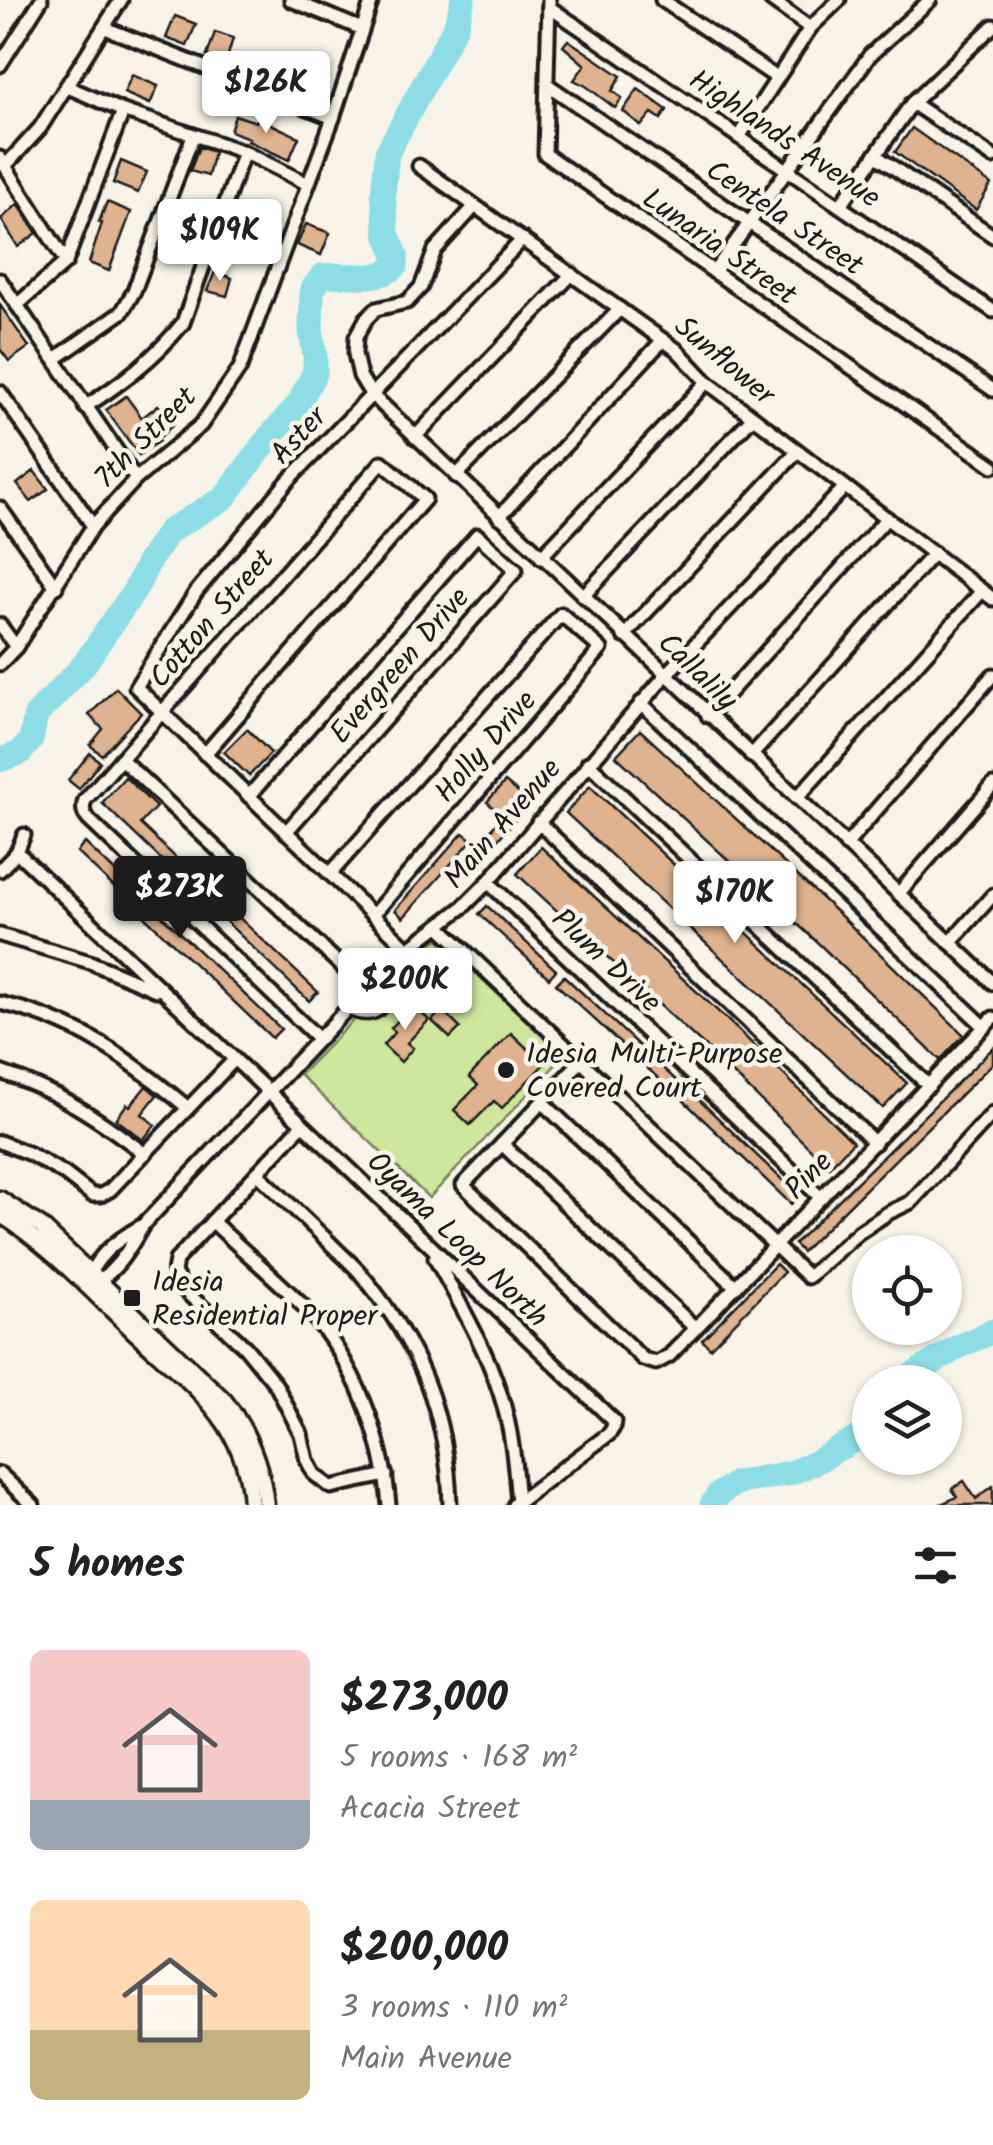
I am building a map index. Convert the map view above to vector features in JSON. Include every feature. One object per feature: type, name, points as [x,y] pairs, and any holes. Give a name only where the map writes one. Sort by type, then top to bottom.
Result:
[{"type":"street","points":[[0,65],[41,0]]},
{"type":"street","points":[[66,262],[3,162],[40,128],[121,0]]},
{"type":"street","points":[[290,0],[362,29]]},
{"type":"street","name":"7th Street","points":[[0,664],[16,648],[93,526],[136,479],[201,425],[240,368],[333,118],[372,0]]},
{"type":"street","points":[[662,0],[777,78]]},
{"type":"street","points":[[771,0],[810,28]]},
{"type":"street","points":[[739,137],[810,28],[839,0]]},
{"type":"street","points":[[714,272],[870,55],[930,0]]},
{"type":"street","name":"Highlands Avenue","points":[[549,3],[993,311]]},
{"type":"street","name":"Lunaria Street","points":[[549,3],[545,154],[993,466]]},
{"type":"street","points":[[840,206],[912,102],[993,26]]},
{"type":"street","points":[[105,28],[333,118]]},
{"type":"street","name":"Centela Street","points":[[548,85],[993,390]]},
{"type":"street","points":[[68,87],[124,112],[244,152],[308,184]]},
{"type":"street","points":[[912,102],[993,157]]},
{"type":"street","points":[[17,305],[66,262],[124,112]]},
{"type":"street","points":[[54,359],[122,312],[134,291],[193,136]]},
{"type":"street","points":[[85,407],[142,366],[183,323],[244,152]]},
{"type":"street","points":[[875,155],[993,236]]},
{"type":"street","name":"Sunflower","points":[[419,166],[677,350],[707,382],[988,595]]},
{"type":"street","points":[[370,394],[354,354],[356,336],[376,309],[407,302],[422,287],[435,250],[475,206]]},
{"type":"street","name":"Aster","points":[[162,712],[136,687],[196,592],[288,481],[523,239]]},
{"type":"street","points":[[415,436],[572,274]]},
{"type":"street","points":[[0,280],[136,479]]},
{"type":"street","points":[[456,476],[620,308]]},
{"type":"street","points":[[499,517],[663,340]]},
{"type":"street","points":[[541,556],[707,382]]},
{"type":"street","points":[[0,392],[93,526]]},
{"type":"street","name":"Callalily","points":[[370,394],[993,983]]},
{"type":"street","points":[[583,596],[753,418]]},
{"type":"street","points":[[624,636],[797,452]]},
{"type":"street","name":"Cotton Street","points":[[205,754],[425,500],[382,462],[85,800],[83,810],[88,820],[319,1040]]},
{"type":"street","name":"Main Avenue","points":[[92,1280],[133,1243],[143,1225],[366,989],[408,948],[463,907],[488,882],[666,675],[845,486]]},
{"type":"street","points":[[0,508],[56,587]]},
{"type":"street","points":[[708,716],[887,518]]},
{"type":"street","name":"Evergreen Drive","points":[[249,796],[477,535],[516,570],[286,832]]},
{"type":"street","points":[[751,756],[934,553]]},
{"type":"street","points":[[797,798],[988,595]]},
{"type":"street","name":"Holly Drive","points":[[330,874],[561,614],[601,650],[373,915]]},
{"type":"street","points":[[0,625],[16,648]]},
{"type":"street","points":[[846,845],[993,675]]},
{"type":"street","points":[[641,703],[989,1023]]},
{"type":"street","points":[[162,712],[408,948]]},
{"type":"street","points":[[121,759],[366,989]]},
{"type":"street","points":[[588,763],[930,1086]]},
{"type":"street","points":[[900,893],[993,785]]},
{"type":"street","points":[[538,822],[875,1142]]},
{"type":"street","points":[[0,870],[17,852],[24,836]]},
{"type":"street","name":"Oyama Loop North","points":[[17,852],[614,1422],[608,1434],[516,1504]]},
{"type":"street","name":"Plum Drive","points":[[488,882],[822,1198]]},
{"type":"street","points":[[950,943],[993,896]]},
{"type":"street","points":[[439,926],[808,1276],[888,1212],[912,1202],[993,1113]]},
{"type":"street","points":[[0,935],[90,962],[163,993]]},
{"type":"street","points":[[0,1003],[65,1024],[96,1039],[136,1065],[188,1108]]},
{"type":"street","name":"Pine","points":[[502,1144],[463,1185],[644,1360],[656,1363],[669,1356],[989,1023]]},
{"type":"street","points":[[0,1142],[30,1154],[92,1195],[101,1196],[234,1060]]},
{"type":"street","points":[[581,1060],[502,1144],[696,1328]]},
{"type":"street","points":[[0,1072],[62,1096],[145,1154]]},
{"type":"street","points":[[542,1102],[736,1286]]},
{"type":"street","points":[[302,1126],[176,1260],[174,1272],[183,1289],[246,1348],[276,1385],[301,1434],[314,1474],[331,1486],[386,1475]]},
{"type":"street","points":[[257,1173],[361,1274],[400,1328],[423,1371],[440,1417],[450,1468],[450,1505]]},
{"type":"street","points":[[0,1200],[41,1226],[226,1424],[246,1468],[251,1505]]},
{"type":"street","points":[[0,1214],[92,1280],[208,1383],[240,1421],[258,1463],[266,1505]]},
{"type":"street","points":[[212,1221],[308,1312],[332,1342],[360,1392],[377,1435],[389,1505]]},
{"type":"street","points":[[428,1246],[481,1344],[501,1394],[514,1451],[516,1504]]},
{"type":"street","points":[[0,1474],[34,1505]]},
{"type":"lane","points":[[346,1010],[359,1017],[380,1012],[390,994],[382,974]]},
{"type":"green space","points":[[439,939],[563,1057],[429,1198],[300,1075],[407,965]]},
{"type":"building","points":[[175,16],[196,24],[187,46],[166,38]]},
{"type":"building","points":[[215,32],[233,38],[226,62],[207,56]]},
{"type":"building","points":[[568,40],[621,76],[612,91],[622,98],[615,108],[574,80],[585,65],[563,46]]},
{"type":"building","points":[[132,75],[158,86],[150,104],[124,93]]},
{"type":"building","points":[[638,89],[667,110],[661,119],[652,113],[641,126],[623,111]]},
{"type":"building","points":[[235,115],[256,122],[258,118],[299,137],[289,160],[230,131]]},
{"type":"building","points":[[912,128],[991,184],[976,210],[895,152]]},
{"type":"building","points":[[199,147],[214,152],[208,176],[190,171]]},
{"type":"building","points":[[121,161],[147,172],[138,193],[113,183]]},
{"type":"building","points":[[107,202],[131,212],[109,271],[89,263]]},
{"type":"building","points":[[18,204],[37,233],[18,247],[1,219]]},
{"type":"building","points":[[234,208],[254,215],[247,237],[226,230]]},
{"type":"building","points":[[306,224],[330,233],[321,255],[297,245]]},
{"type":"building","points":[[170,227],[192,236],[185,255],[162,246]]},
{"type":"building","points":[[215,272],[232,278],[227,296],[207,291]]},
{"type":"building","points":[[0,305],[29,347],[9,361],[0,349]]},
{"type":"building","points":[[126,396],[142,418],[158,405],[174,424],[139,455],[106,410]]},
{"type":"building","points":[[34,471],[48,489],[31,502],[17,484]]},
{"type":"building","points":[[116,688],[141,713],[102,755],[90,745],[103,729],[89,715]]},
{"type":"building","points":[[247,729],[271,753],[249,776],[224,752]]},
{"type":"building","points":[[640,730],[964,1035],[940,1060],[616,756]]},
{"type":"building","points":[[90,753],[100,762],[79,789],[68,780]]},
{"type":"building","points":[[540,773],[549,780],[488,851],[479,843],[503,816],[487,802],[505,782],[521,795]]},
{"type":"building","points":[[125,777],[156,807],[140,824],[318,992],[309,1001],[102,803]]},
{"type":"building","points":[[590,786],[907,1083],[883,1108],[566,813]]},
{"type":"building","points":[[463,833],[472,840],[403,918],[395,910]]},
{"type":"building","points":[[85,843],[281,1029],[272,1038],[77,852]]},
{"type":"building","points":[[541,847],[853,1142],[829,1167],[517,874]]},
{"type":"building","points":[[487,906],[556,970],[549,978],[479,914]]},
{"type":"building","points":[[564,976],[678,1082],[671,1090],[556,984]]},
{"type":"building","points":[[413,1005],[429,1020],[407,1043],[413,1048],[401,1062],[383,1045],[395,1032],[391,1028]]},
{"type":"building","points":[[442,1010],[460,1028],[450,1038],[432,1021]]},
{"type":"building","name":"Idesia Multi-Purpose Covered Court","points":[[511,1033],[544,1064],[502,1108],[494,1101],[470,1125],[454,1110],[478,1085],[469,1077]]},
{"type":"building","points":[[993,1048],[993,1063],[802,1252],[794,1244]]},
{"type":"building","points":[[146,1086],[157,1095],[142,1114],[155,1125],[143,1140],[116,1119]]},
{"type":"building","points":[[692,1093],[799,1196],[791,1204],[684,1101]]},
{"type":"building","points":[[776,1264],[784,1272],[710,1348],[702,1340]]},
{"type":"building","points":[[964,1481],[976,1499],[993,1486],[993,1505],[939,1505],[957,1497],[952,1489]]},
{"type":"waterway","points":[[0,760],[20,753],[31,740],[36,715],[83,666],[135,590],[169,531],[224,498],[298,405],[315,372],[312,290],[322,276],[379,275],[396,266],[387,234],[383,194],[387,153],[456,25],[463,0]]},
{"type":"waterway","points":[[929,1365],[993,1331]]},
{"type":"waterway","points":[[712,1505],[719,1494],[736,1483],[790,1473],[852,1441]]},
{"type":"place","name":"Idesia Multi-Purpose Covered Court","points":[[506,1070]]},
{"type":"place","name":"Idesia Residential Proper","points":[[132,1298]]}]
